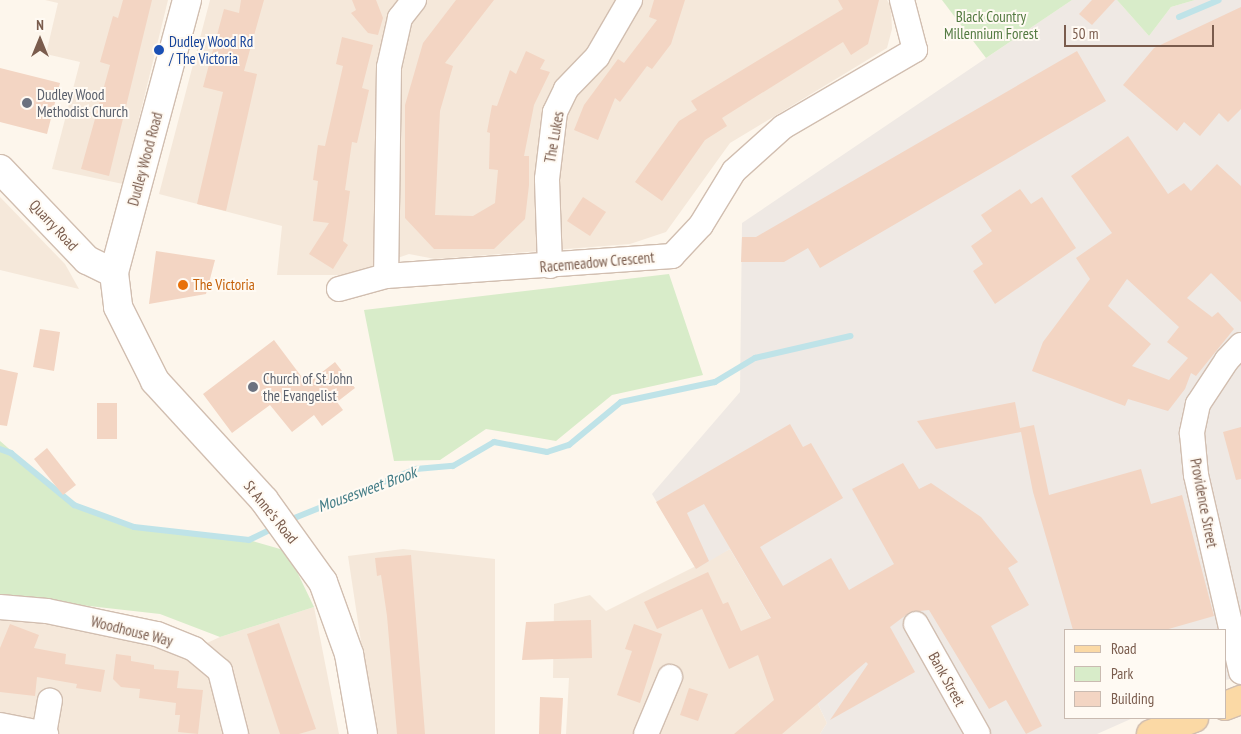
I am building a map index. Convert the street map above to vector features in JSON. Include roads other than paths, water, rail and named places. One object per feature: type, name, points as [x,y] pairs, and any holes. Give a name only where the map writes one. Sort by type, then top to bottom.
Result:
[{"type":"main road","points":[[1226,706],[1241,700]]},
{"type":"main road","points":[[1151,734],[1191,719]]},
{"type":"street","name":"Dudley Wood Road","points":[[123,318],[114,273],[187,0]]},
{"type":"street","points":[[386,276],[388,67],[400,18],[414,0]]},
{"type":"street","name":"The Lukes","points":[[550,266],[547,179],[555,112],[566,89],[597,57],[630,0]]},
{"type":"street","name":"Racemeadow Crescent","points":[[339,289],[386,276],[672,256],[701,225],[734,171],[783,127],[915,50],[902,0]]},
{"type":"street","name":"Quarry Road","points":[[0,169],[87,260],[114,273]]},
{"type":"street","name":"St Anne's Road","points":[[123,318],[155,381],[264,500],[300,548],[322,582],[339,623],[356,683],[363,734]]},
{"type":"street","name":"Providence Street","points":[[1241,346],[1227,360],[1198,404],[1192,433],[1196,474],[1241,672]]},
{"type":"street","name":"Woodhouse Way","points":[[0,608],[48,611],[148,632],[194,649],[220,671],[236,734]]},
{"type":"street","name":"Bank Street","points":[[916,624],[978,734]]},
{"type":"street","points":[[646,734],[670,677]]},
{"type":"street","points":[[0,725],[45,734],[50,701]]},
{"type":"waterway","name":"Mousesweet Brook","points":[[1179,17],[1219,0]]},
{"type":"waterway","name":"Mousesweet Brook","points":[[287,521],[416,469],[453,466],[494,442],[547,452],[569,445],[621,402],[715,382],[755,358],[850,336]]},
{"type":"waterway","name":"Mousesweet Brook","points":[[0,449],[11,453],[74,505],[134,527],[249,540],[276,527]]},
{"type":"place","name":"Dudley Wood Rd / The Victoria","points":[[159,50]]},
{"type":"place","name":"Dudley Wood Methodist Church","points":[[27,103]]},
{"type":"place","name":"The Victoria","points":[[183,285]]},
{"type":"place","name":"Church of St John the Evangelist","points":[[253,387]]},
{"type":"park label","name":"Black Country Millennium Forest","points":[[991,24]]}]
